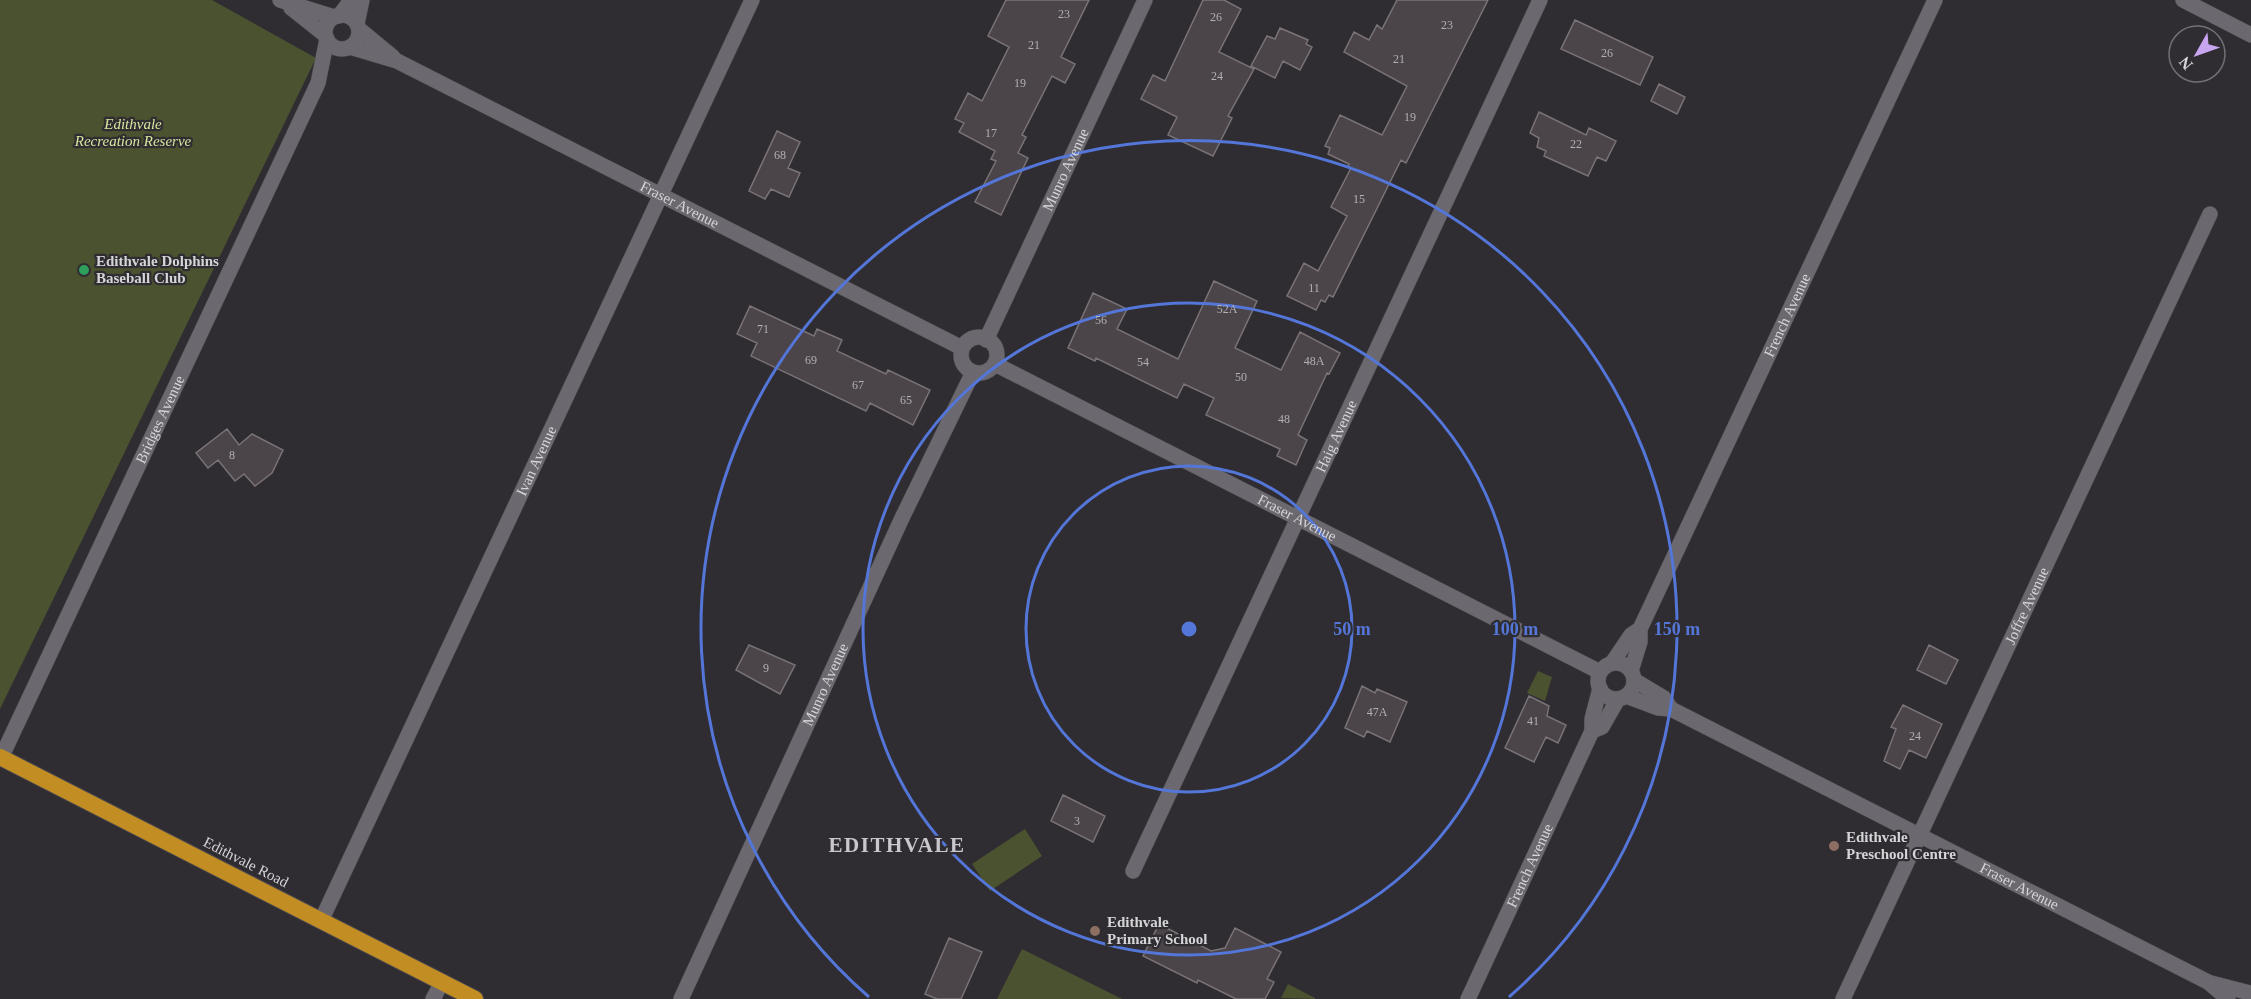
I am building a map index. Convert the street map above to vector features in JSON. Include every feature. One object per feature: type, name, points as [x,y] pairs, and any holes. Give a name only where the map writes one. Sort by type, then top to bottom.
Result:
[{"type":"highway","name":"Edithvale Road","points":[[1,758],[475,999]]},
{"type":"street","points":[[326,37],[327,24],[351,0]]},
{"type":"street","points":[[282,1],[326,37],[334,47],[347,48],[357,40],[362,0]]},
{"type":"street","name":"Ivan Avenue","points":[[321,921],[752,0]]},
{"type":"street","name":"Munro Avenue","points":[[986,340],[1145,0]]},
{"type":"street","name":"Haig Avenue","points":[[1132,871],[1299,519],[1540,0]]},
{"type":"street","name":"French Avenue","points":[[1633,676],[1641,642],[1640,629],[1935,0]]},
{"type":"street","points":[[2183,0],[2251,35]]},
{"type":"street","points":[[282,1],[336,16],[349,17],[358,26]]},
{"type":"street","name":"Fraser Avenue","points":[[358,26],[398,61]]},
{"type":"street","name":"Bridges Avenue","points":[[318,83],[326,37]]},
{"type":"street","name":"Fraser Avenue","points":[[347,48],[398,61],[662,193],[962,348]]},
{"type":"street","name":"Bridges Avenue","points":[[1,758],[318,83],[347,48]]},
{"type":"street","name":"Joffre Avenue","points":[[1843,999],[2210,214]]},
{"type":"street","points":[[975,338],[991,342],[997,352],[995,364],[986,372],[972,372],[962,363],[962,348],[975,338]]},
{"type":"street","name":"Fraser Avenue","points":[[995,364],[1299,519],[1606,668]]},
{"type":"street","name":"Munro Avenue","points":[[681,999],[972,372]]},
{"type":"street","name":"French Avenue","points":[[1606,668],[1631,635],[1640,629]]},
{"type":"street","points":[[1620,663],[1633,676],[1633,687],[1622,698],[1607,696],[1600,688],[1606,668],[1620,663]]},
{"type":"street","name":"Fraser Avenue","points":[[1633,676],[1664,698],[1671,709]]},
{"type":"street","name":"French Avenue","points":[[1468,999],[1592,732],[1592,719],[1600,688]]},
{"type":"street","name":"Fraser Avenue","points":[[1622,698],[1658,708],[1671,709],[2208,982],[2248,995]]},
{"type":"street","name":"French Avenue","points":[[1592,732],[1602,727],[1622,698]]},
{"type":"street","points":[[433,999],[442,982]]},
{"type":"street","name":"Fraser Avenue","points":[[2208,982],[2228,999]]},
{"type":"green space","name":"Edithvale Recreation Reserve","points":[[0,0],[212,0],[316,58],[0,709]]},
{"type":"green space","points":[[1538,671],[1552,677],[1545,701],[1527,693]]},
{"type":"green space","points":[[1025,829],[1042,856],[990,891],[972,864]]},
{"type":"green space","points":[[1022,949],[1122,999],[997,999]]},
{"type":"green space","points":[[1288,984],[1315,998],[1315,999],[1281,998]]},
{"type":"building","points":[[1006,0],[1089,0],[1061,57],[1075,64],[1065,83],[1052,76],[1022,135],[1026,137],[1018,153],[1028,158],[1001,215],[975,202],[996,161],[991,159],[995,151],[959,132],[964,123],[955,119],[968,93],[982,101],[1009,47],[988,36]]},
{"type":"building","points":[[1203,0],[1224,0],[1241,9],[1219,52],[1254,69],[1228,116],[1232,118],[1213,156],[1168,135],[1177,117],[1141,99],[1153,75],[1165,81]]},
{"type":"building","points":[[1397,0],[1488,0],[1406,163],[1401,160],[1333,297],[1329,295],[1325,302],[1321,300],[1316,310],[1287,296],[1304,263],[1318,271],[1347,216],[1331,207],[1351,168],[1348,167],[1349,164],[1328,154],[1330,148],[1325,146],[1340,115],[1382,135],[1407,86],[1344,52],[1354,32],[1369,40],[1377,25],[1382,29]]},
{"type":"building","points":[[1575,20],[1653,57],[1640,85],[1561,49]]},
{"type":"building","points":[[1280,28],[1308,40],[1306,44],[1312,47],[1300,70],[1283,61],[1275,78],[1251,66],[1267,36],[1275,39]]},
{"type":"building","points":[[1659,84],[1685,97],[1677,114],[1651,101]]},
{"type":"building","points":[[1539,112],[1586,135],[1589,128],[1616,141],[1606,161],[1597,157],[1588,176],[1544,156],[1546,151],[1537,147],[1539,138],[1530,133]]},
{"type":"building","points":[[777,131],[800,142],[788,168],[800,173],[789,197],[771,189],[765,199],[749,191]]},
{"type":"building","points":[[1214,281],[1257,301],[1235,348],[1281,370],[1300,332],[1340,353],[1329,374],[1327,373],[1298,435],[1307,440],[1296,465],[1277,456],[1280,449],[1206,415],[1214,398],[1184,384],[1177,398],[1096,358],[1095,361],[1068,348],[1093,293],[1127,309],[1117,329],[1178,359]]},
{"type":"building","points":[[750,306],[814,336],[817,329],[842,340],[837,351],[886,374],[888,370],[930,390],[913,425],[870,403],[866,411],[751,356],[757,343],[737,334]]},
{"type":"building","points":[[227,429],[239,445],[252,434],[283,450],[272,473],[255,486],[244,474],[235,481],[218,460],[208,468],[196,453]]},
{"type":"building","points":[[749,645],[795,665],[780,694],[736,670]]},
{"type":"building","points":[[1929,645],[1958,660],[1946,684],[1917,670]]},
{"type":"building","points":[[1362,686],[1375,693],[1377,689],[1407,702],[1390,742],[1367,731],[1364,737],[1345,728]]},
{"type":"building","points":[[1529,696],[1549,706],[1547,716],[1566,725],[1558,743],[1546,737],[1534,762],[1505,748]]},
{"type":"building","points":[[1903,705],[1942,724],[1926,758],[1909,750],[1900,769],[1884,761],[1896,729],[1891,727]]},
{"type":"building","points":[[1063,795],[1105,816],[1093,842],[1051,821]]},
{"type":"building","points":[[1159,924],[1211,951],[1225,948],[1235,928],[1281,952],[1267,979],[1274,982],[1265,999],[1236,999],[1198,980],[1197,983],[1143,956]]},
{"type":"building","points":[[949,938],[982,952],[961,999],[937,999],[925,994]]},
{"type":"place","name":"Edithvale Dolphins Baseball Club","points":[[84,270]]},
{"type":"place","name":"Edithvale Preschool Centre","points":[[1834,846]]},
{"type":"place","name":"Edithvale Primary School","points":[[1095,931]]},
{"type":"district","name":"EDITHVALE","points":[[897,845]]}]
